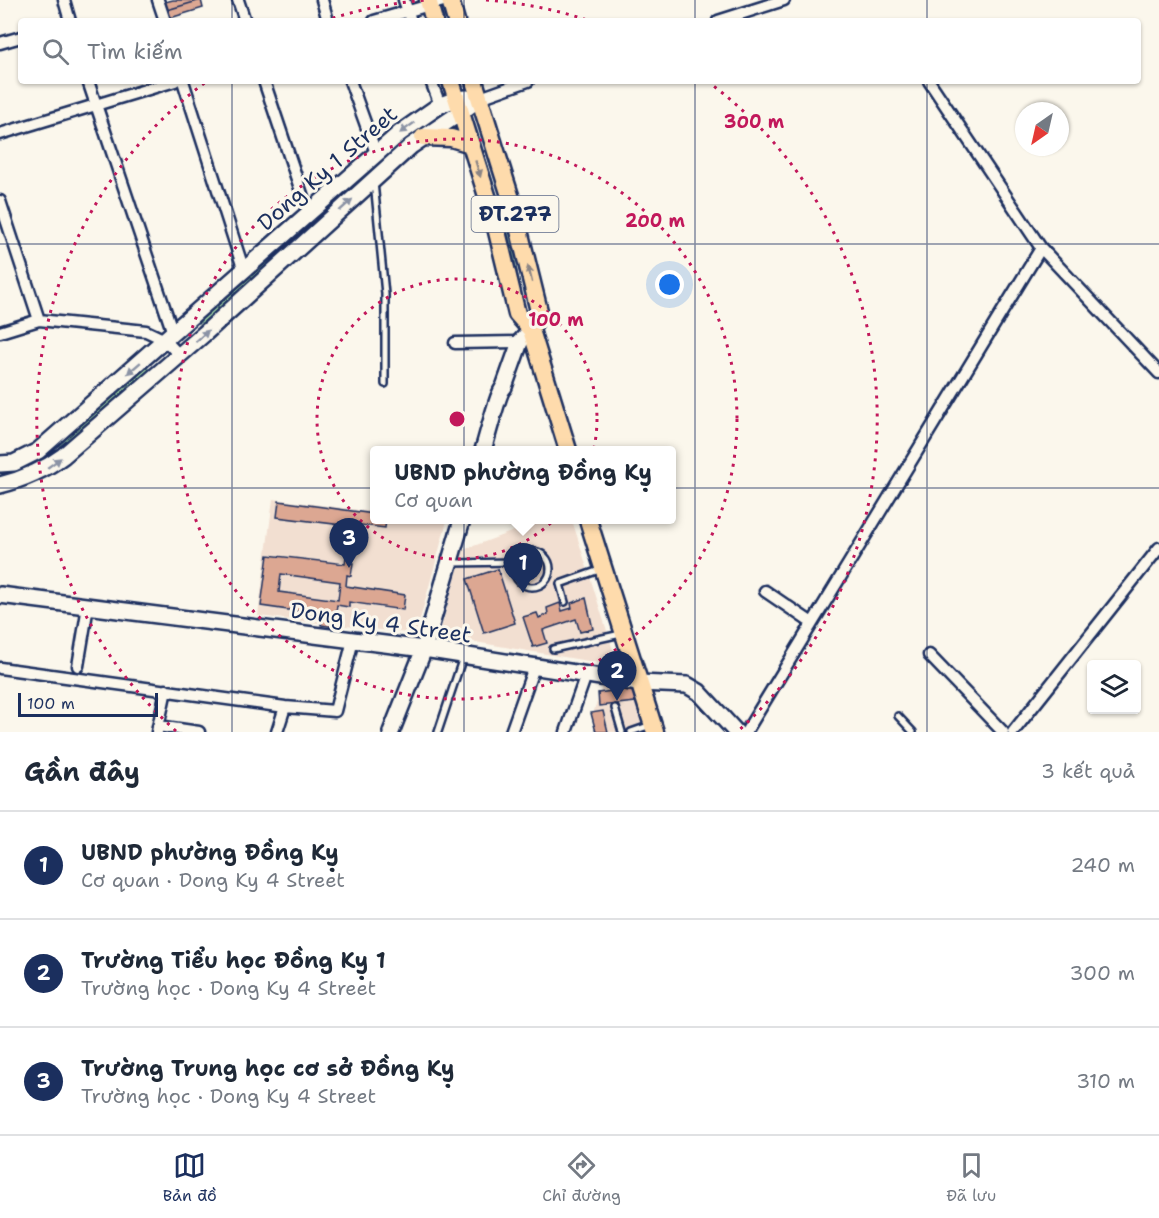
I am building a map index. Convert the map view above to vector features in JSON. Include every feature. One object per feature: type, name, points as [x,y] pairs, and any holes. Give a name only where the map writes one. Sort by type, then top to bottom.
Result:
[{"type":"main road","points":[[448,0],[455,18]]},
{"type":"main road","name":"ĐT.277","points":[[453,84],[493,215],[517,314],[567,446]]},
{"type":"main road","name":"ĐT.277","points":[[475,84],[512,202],[539,311],[526,336]]},
{"type":"main road","name":"Dong Ky 1 Street","points":[[459,106],[440,105],[406,128],[38,452],[15,463],[1,462],[0,485],[29,477],[51,466],[180,356],[411,146],[459,106],[480,98]]},
{"type":"main road","points":[[423,137],[453,139],[471,144]]},
{"type":"main road","points":[[484,446],[498,402],[504,396],[504,387],[526,336]]},
{"type":"main road","points":[[391,732],[424,649],[460,524]]},
{"type":"main road","points":[[590,524],[653,728]]},
{"type":"main road","name":"Dong Ky 4 Street","points":[[0,595],[424,649],[638,683],[687,685],[699,692],[736,732]]},
{"type":"street","points":[[64,0],[69,18]]},
{"type":"street","points":[[158,0],[164,18]]},
{"type":"street","points":[[238,0],[244,18]]},
{"type":"street","points":[[322,0],[327,18]]},
{"type":"street","points":[[384,18],[407,11],[430,9],[448,0]]},
{"type":"street","points":[[727,18],[784,0]]},
{"type":"street","points":[[0,43],[18,38]]},
{"type":"street","points":[[89,84],[169,337],[180,356]]},
{"type":"street","points":[[0,134],[165,84]]},
{"type":"street","points":[[184,84],[244,271]]},
{"type":"street","points":[[265,84],[308,212]]},
{"type":"street","points":[[351,84],[376,153]]},
{"type":"street","points":[[432,84],[440,105]]},
{"type":"street","points":[[480,98],[520,84]]},
{"type":"street","points":[[931,84],[1041,248],[1159,373]]},
{"type":"street","points":[[0,201],[39,320]]},
{"type":"street","points":[[746,732],[1041,248]]},
{"type":"street","points":[[0,332],[39,320],[146,331],[169,337]]},
{"type":"street","points":[[455,343],[526,336]]},
{"type":"street","points":[[1013,732],[1159,548]]},
{"type":"street","points":[[765,591],[812,623]]},
{"type":"street","points":[[78,666],[88,606]]},
{"type":"street","points":[[0,668],[285,707],[335,711],[353,640]]},
{"type":"street","points":[[929,655],[1003,732]]},
{"type":"street","points":[[511,732],[534,667]]},
{"type":"street","points":[[566,732],[585,675]]},
{"type":"street","points":[[166,690],[158,729],[200,732]]},
{"type":"street","points":[[278,732],[285,707]]},
{"type":"lane","points":[[374,180],[386,294],[385,384]]},
{"type":"lane","points":[[535,551],[546,557],[549,562],[548,579],[538,586],[526,586],[517,579],[516,562],[524,553],[535,551]]},
{"type":"lane","points":[[448,563],[516,562]]},
{"type":"lane","points":[[560,584],[603,569]]},
{"type":"lane","points":[[550,574],[560,584],[565,603]]},
{"type":"lane","points":[[553,649],[623,634]]},
{"type":"lane","points":[[438,732],[464,656]]},
{"type":"lane","points":[[615,708],[621,732]]},
{"type":"lane","points":[[898,716],[913,732]]},
{"type":"lane","points":[[631,732],[653,728]]},
{"type":"shaded area","points":[[273,499],[370,511],[370,524],[446,524],[416,634],[258,616]]},
{"type":"shaded area","points":[[532,524],[573,524],[618,666],[439,636],[463,550]]},
{"type":"shaded area","points":[[602,686],[634,689],[646,732],[598,732],[593,714]]},
{"type":"green space","points":[[409,135],[282,255],[204,322],[199,323],[200,319]]},
{"type":"green space","points":[[483,157],[486,160],[513,250],[525,316]]},
{"type":"green space","points":[[146,367],[150,370],[148,372],[61,448],[59,446],[61,440]]},
{"type":"building","points":[[201,0],[167,10],[165,2]]},
{"type":"building","points":[[201,0],[203,8],[170,18],[167,10]]},
{"type":"building","points":[[279,501],[370,513],[370,524],[386,524],[385,528],[353,524],[349,563],[353,563],[351,576],[347,575],[346,586],[405,595],[403,610],[349,602],[349,607],[337,605],[334,627],[321,625],[323,615],[261,606],[268,555],[345,564],[350,526],[277,517]],"holes":[[[281,574],[340,582],[338,600],[279,592]]]},
{"type":"building","points":[[498,569],[515,623],[484,633],[467,579]]},
{"type":"building","points":[[586,598],[593,629],[580,632],[576,619],[543,630],[547,643],[533,647],[523,617],[537,613],[539,618],[548,614],[547,608],[560,603],[562,611],[572,608],[571,603]]},
{"type":"building","points":[[633,688],[635,702],[599,706],[598,693]]},
{"type":"building","points":[[603,711],[608,732],[596,732],[591,713]]},
{"type":"place","name":"Trường Trung học cơ sở Đồng Kỵ","points":[[349,568]]},
{"type":"place","name":"UBND phường Đồng Kỵ","points":[[523,593]]},
{"type":"place","name":"Trường Tiểu học Đồng Kỵ 1","points":[[617,701]]}]
